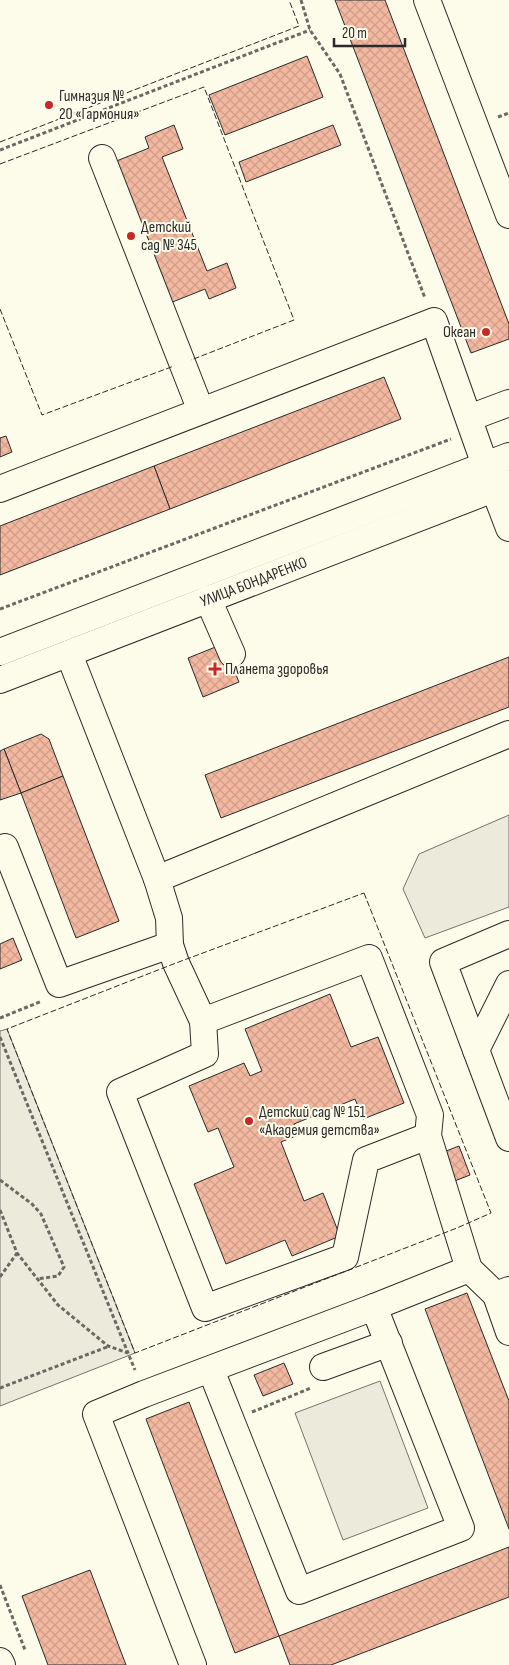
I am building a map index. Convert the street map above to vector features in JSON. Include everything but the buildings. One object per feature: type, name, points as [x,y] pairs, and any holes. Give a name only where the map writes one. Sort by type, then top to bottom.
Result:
[{"type":"street","points":[[427,0],[509,215]]},
{"type":"street","points":[[102,158],[201,411]]},
{"type":"street","points":[[0,489],[434,321],[471,424],[496,479],[509,528]]},
{"type":"street","points":[[471,424],[509,403]]},
{"type":"street","name":"УЛИЦА БОНДАРЕНКО","points":[[0,680],[208,599],[496,479],[509,456]]},
{"type":"street","name":"УЛИЦА БОНДАРЕНКО","points":[[0,652],[496,479]]},
{"type":"street","points":[[208,599],[232,654]]},
{"type":"street","points":[[69,654],[157,879],[169,918],[170,945],[176,963],[203,1021],[205,1054],[120,1092],[205,1308],[345,1257],[366,1160],[428,1136]]},
{"type":"street","points":[[157,879],[509,734]]},
{"type":"street","points":[[0,849],[5,847],[59,984],[170,945]]},
{"type":"street","points":[[509,934],[443,962],[509,1138]]},
{"type":"street","points":[[203,1021],[369,958],[430,1115],[428,1136],[469,1269],[502,1293],[509,1332]]},
{"type":"street","points":[[476,1050],[509,984]]},
{"type":"street","points":[[193,1665],[96,1414],[469,1269]]},
{"type":"street","points":[[211,1370],[299,1591],[461,1528],[374,1307]]},
{"type":"street","points":[[323,1368],[388,1343]]},
{"type":"street","points":[[0,1661],[2,1665]]},
{"type":"path","points":[[301,0],[310,30],[340,74],[434,321]]},
{"type":"path","points":[[0,150],[310,30]]},
{"type":"path","points":[[0,609],[471,424]]},
{"type":"path","points":[[0,1018],[51,998],[59,984]]},
{"type":"path","points":[[0,1037],[144,1394]]},
{"type":"path","points":[[0,1180],[32,1204],[41,1214],[64,1267],[58,1276],[37,1279]]},
{"type":"path","points":[[0,1210],[17,1253],[58,1305],[108,1346],[128,1353]]},
{"type":"path","points":[[0,1228],[4,1222]]},
{"type":"path","points":[[0,1277],[17,1253]]},
{"type":"path","points":[[0,1388],[108,1346]]},
{"type":"path","points":[[231,1421],[322,1383],[323,1368]]},
{"type":"path","points":[[0,1585],[27,1656]]},
{"type":"shaded area","points":[[509,815],[509,907],[425,938],[403,889],[419,854]]},
{"type":"shaded area","points":[[7,1029],[135,1353],[0,1406],[0,1031]]},
{"type":"shaded area","points":[[380,1381],[428,1508],[343,1540],[295,1413]]},
{"type":"fence","points":[[0,142],[299,26],[289,0]]},
{"type":"fence","points":[[0,164],[204,87],[294,320],[191,360]]},
{"type":"fence","points":[[0,309],[42,415],[174,366]]},
{"type":"fence","points":[[364,893],[491,1213],[457,1228],[135,1353],[7,1029],[176,963],[364,893]]},
{"type":"place","name":"Гимназия № 20 «Гармония»","points":[[49,105]]},
{"type":"place","name":"Детский сад № 345","points":[[131,236]]},
{"type":"place","name":"Океан","points":[[486,332]]},
{"type":"place","name":"Планета здоровья","points":[[215,669]]},
{"type":"place","name":"Детский сад № 151 «Академия детства»","points":[[249,1121]]}]
